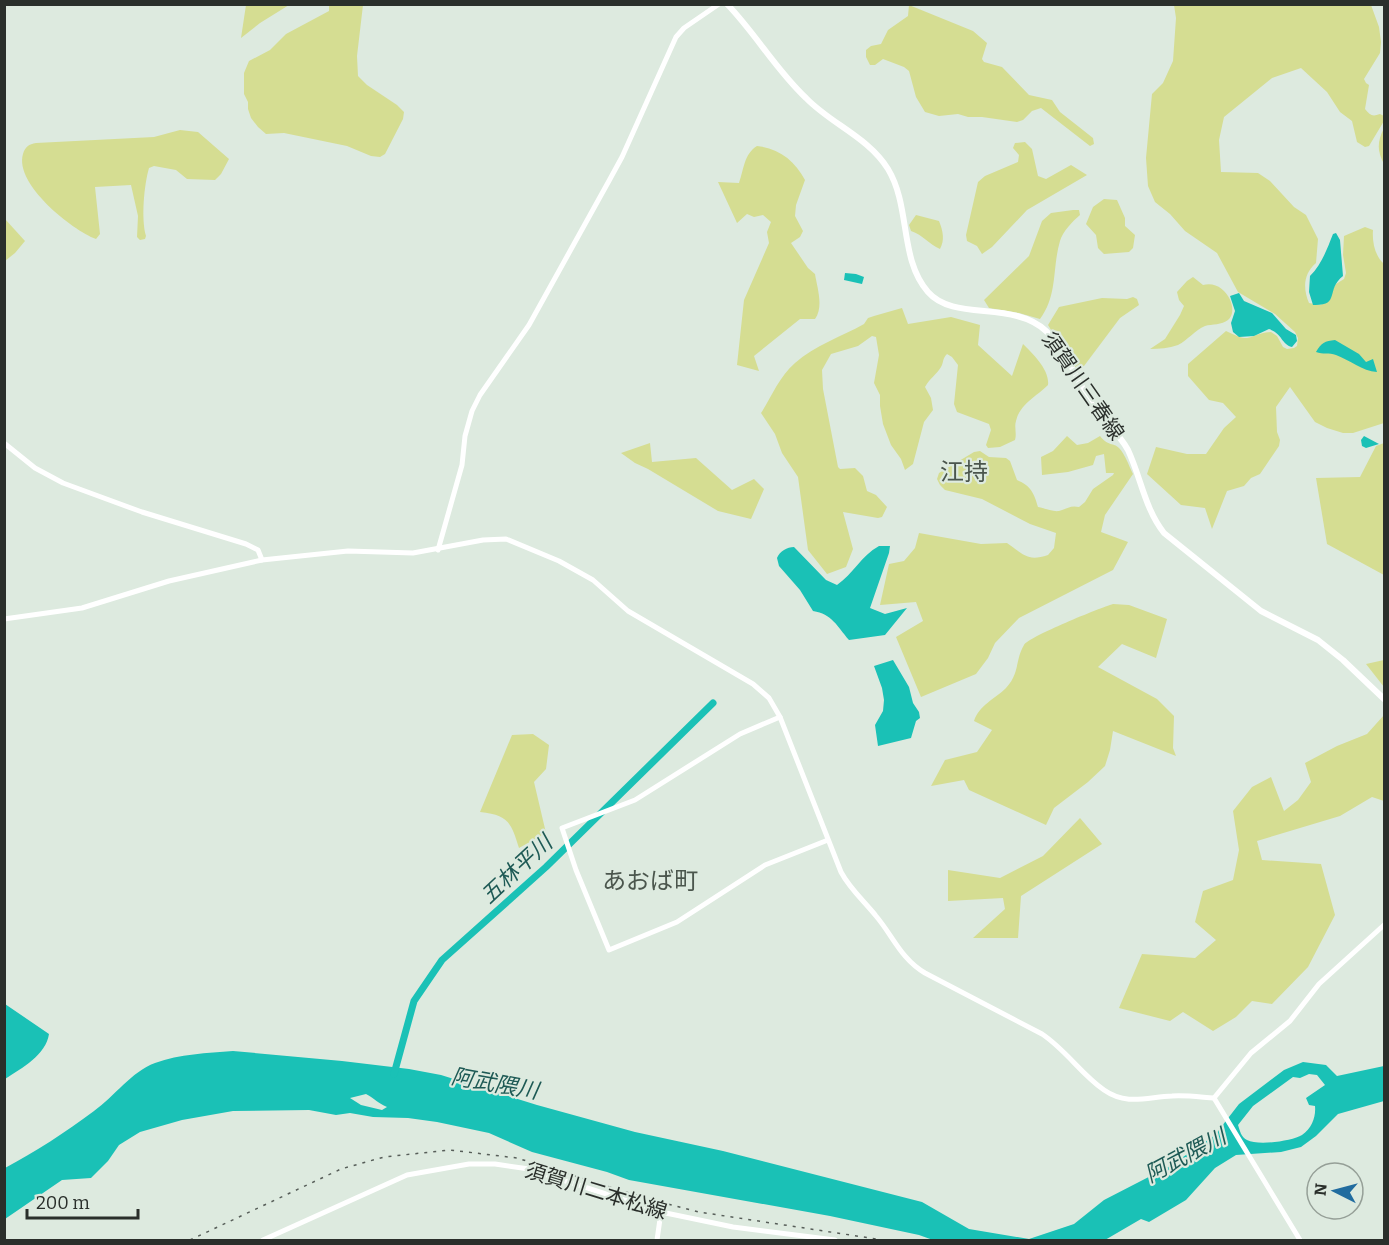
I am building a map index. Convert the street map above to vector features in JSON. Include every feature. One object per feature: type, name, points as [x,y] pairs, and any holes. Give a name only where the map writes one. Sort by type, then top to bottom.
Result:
[{"type":"main road","name":"須賀川三春線","points":[[728,4],[797,90],[816,108],[870,147],[886,167],[898,193],[914,268],[920,282],[931,296],[958,307],[1020,316],[1045,330],[1056,342],[1097,411],[1122,440],[1152,516],[1164,533],[1261,611],[1318,640],[1384,699]]},
{"type":"street","points":[[438,550],[462,465],[466,427],[480,395],[529,325],[622,158],[676,37],[690,23],[719,4]]},
{"type":"street","points":[[4,443],[35,468],[63,483],[142,512],[246,544],[258,550],[262,560]]},
{"type":"street","points":[[4,619],[82,608],[170,580],[262,560],[348,551],[405,554],[438,550],[483,540],[506,539],[533,549],[566,564],[593,580],[628,611],[753,684],[769,698],[780,717],[828,840],[849,886],[878,918],[897,948],[915,967],[1042,1034],[1067,1054],[1095,1083],[1118,1098],[1143,1101],[1175,1096],[1214,1098]]},
{"type":"street","points":[[780,717],[740,734],[635,800],[562,828],[576,870],[609,950],[677,922],[765,865],[828,840]]},
{"type":"street","points":[[1214,1098],[1251,1053],[1290,1022],[1319,984],[1384,925]]},
{"type":"street","points":[[1214,1098],[1300,1240]]},
{"type":"street","name":"須賀川二本松線","points":[[263,1240],[407,1175],[469,1164],[495,1164],[529,1169],[661,1212],[733,1227],[835,1240]]},
{"type":"street","points":[[657,1240],[661,1212]]},
{"type":"green space","points":[[246,4],[289,5],[241,38]]},
{"type":"green space","points":[[329,5],[363,5],[357,56],[358,76],[404,112],[403,119],[385,154],[380,157],[371,156],[347,146],[284,133],[266,134],[251,118],[244,94],[244,73],[249,61],[270,50],[286,34],[329,11]]},
{"type":"green space","points":[[909,5],[973,31],[987,43],[982,59],[984,62],[1002,67],[1029,95],[1052,100],[1060,112],[1093,138],[1094,144],[1090,146],[1041,108],[1032,111],[1023,120],[1017,122],[958,114],[939,116],[925,112],[916,97],[909,71],[883,59],[875,65],[870,65],[866,57],[866,50],[871,46],[881,44],[888,30],[908,16]]},
{"type":"green space","points":[[1174,5],[1371,5],[1379,27],[1381,42],[1380,53],[1364,79],[1369,85],[1365,109],[1371,115],[1384,116],[1384,121],[1369,146],[1365,147],[1357,142],[1352,121],[1340,112],[1327,92],[1301,68],[1272,78],[1224,117],[1219,140],[1221,172],[1258,173],[1270,181],[1294,207],[1306,215],[1318,239],[1316,263],[1305,282],[1309,303],[1320,305],[1327,302],[1336,284],[1344,279],[1346,273],[1343,255],[1344,236],[1365,227],[1373,230],[1375,249],[1384,264],[1384,423],[1353,433],[1343,433],[1327,428],[1315,422],[1290,387],[1276,407],[1279,446],[1260,474],[1251,478],[1244,486],[1227,491],[1212,529],[1205,508],[1181,505],[1147,474],[1156,447],[1187,454],[1206,454],[1224,428],[1236,417],[1223,403],[1209,400],[1188,376],[1188,364],[1226,331],[1246,338],[1271,332],[1287,349],[1297,346],[1298,338],[1295,332],[1275,314],[1238,292],[1217,253],[1185,231],[1155,202],[1148,186],[1146,158],[1152,94],[1163,83],[1173,61],[1176,18]]},
{"type":"green space","points":[[1384,128],[1384,164],[1379,146]]},
{"type":"green space","points":[[180,130],[198,132],[229,159],[215,180],[187,179],[176,170],[154,166],[149,168],[144,202],[145,239],[140,240],[137,237],[138,216],[131,185],[95,187],[100,234],[96,239],[73,226],[47,204],[27,179],[23,166],[23,154],[28,146],[34,143],[154,137]]},
{"type":"green space","points":[[1025,142],[1032,149],[1038,176],[1046,179],[1071,165],[1087,175],[1027,210],[992,247],[982,254],[977,246],[967,241],[966,235],[978,182],[985,176],[1018,162],[1019,155],[1013,148],[1015,143]]},
{"type":"green space","points":[[757,146],[772,149],[786,157],[805,180],[796,205],[795,216],[803,231],[800,237],[791,243],[808,268],[815,274],[819,303],[815,319],[800,319],[754,356],[759,371],[737,365],[744,300],[769,243],[767,232],[771,222],[763,215],[754,217],[747,214],[737,223],[718,182],[739,183],[749,153]]},
{"type":"green space","points":[[1104,199],[1117,200],[1125,218],[1125,226],[1135,235],[1133,248],[1129,252],[1104,254],[1098,248],[1096,235],[1086,224],[1093,207]]},
{"type":"green space","points":[[1079,210],[1080,215],[1061,237],[1050,300],[1040,319],[989,308],[984,300],[1029,256],[1042,221],[1051,213]]},
{"type":"green space","points":[[916,215],[939,221],[943,235],[940,249],[911,231],[909,225]]},
{"type":"green space","points":[[5,219],[25,241],[5,261]]},
{"type":"green space","points":[[1193,277],[1203,285],[1211,284],[1224,291],[1231,303],[1231,316],[1223,323],[1201,328],[1178,345],[1150,349],[1165,339],[1180,315],[1184,306],[1177,292]]},
{"type":"green space","points":[[1133,297],[1137,299],[1139,305],[1120,318],[1084,366],[1078,369],[1074,367],[1048,325],[1059,307],[1102,298],[1127,299]]},
{"type":"green space","points":[[902,308],[908,324],[951,317],[980,325],[978,345],[1012,376],[1023,344],[1044,368],[1048,385],[1029,401],[1018,415],[1015,423],[1015,440],[1000,447],[988,448],[986,445],[991,430],[989,424],[957,412],[954,404],[958,365],[947,354],[939,370],[925,387],[931,398],[933,410],[924,422],[913,464],[905,470],[901,459],[891,445],[883,424],[880,395],[874,383],[879,355],[876,337],[872,336],[858,346],[831,354],[822,370],[823,389],[838,467],[840,469],[855,468],[863,476],[867,491],[876,495],[887,507],[882,517],[878,518],[843,512],[853,549],[846,567],[827,574],[808,550],[798,477],[782,453],[775,434],[761,413],[784,374],[803,357],[864,324],[868,318]]},
{"type":"green space","points":[[1067,436],[1077,445],[1088,443],[1100,436],[1106,442],[1119,448],[1133,474],[1105,515],[1101,532],[1128,542],[1113,570],[1019,618],[995,643],[988,658],[976,674],[921,697],[896,637],[923,621],[916,602],[880,605],[889,564],[904,561],[915,548],[919,533],[981,544],[1007,543],[1026,556],[1035,558],[1048,555],[1054,548],[1056,533],[1030,524],[982,499],[945,490],[937,479],[939,473],[974,452],[980,451],[989,457],[1006,458],[1010,461],[1017,480],[1031,490],[1038,507],[1057,511],[1079,507],[1093,489],[1114,473],[1106,473],[1104,454],[1096,456],[1093,465],[1068,472],[1042,475],[1041,457],[1053,451]]},
{"type":"green space","points":[[650,443],[652,462],[696,458],[732,490],[754,479],[764,489],[751,519],[718,511],[621,453]]},
{"type":"green space","points":[[1384,443],[1384,575],[1327,544],[1316,478],[1360,477],[1376,446]]},
{"type":"green space","points":[[1113,604],[1129,605],[1167,619],[1156,658],[1122,644],[1098,667],[1157,699],[1174,716],[1173,748],[1176,756],[1113,731],[1105,766],[1054,808],[1046,825],[969,790],[964,780],[931,786],[945,760],[977,752],[992,730],[974,721],[976,715],[983,706],[1006,688],[1015,672],[1024,645],[1051,629]]},
{"type":"green space","points":[[1384,660],[1384,687],[1366,664]]},
{"type":"green space","points":[[1384,715],[1384,801],[1372,797],[1340,816],[1257,841],[1262,860],[1321,864],[1335,915],[1308,967],[1272,1004],[1252,1001],[1236,1017],[1213,1031],[1183,1012],[1170,1021],[1119,1008],[1142,954],[1195,958],[1216,940],[1195,922],[1203,891],[1233,880],[1239,850],[1233,811],[1252,787],[1271,777],[1284,811],[1298,800],[1311,782],[1305,763],[1337,746],[1367,734]]},
{"type":"green space","points":[[533,734],[549,745],[546,769],[534,782],[546,833],[519,848],[507,821],[497,815],[480,812],[512,735]]},
{"type":"green space","points":[[1080,818],[1102,844],[1021,896],[1018,938],[973,938],[1005,909],[1003,898],[948,901],[948,870],[1000,878],[1043,856]]},
{"type":"water","points":[[1336,233],[1340,240],[1343,276],[1327,303],[1313,305],[1309,292],[1310,276],[1321,261],[1333,234]]},
{"type":"water","points":[[845,273],[864,277],[862,284],[844,280]]},
{"type":"water","points":[[1239,293],[1244,301],[1272,313],[1286,329],[1296,335],[1297,341],[1292,347],[1269,329],[1254,336],[1239,337],[1233,332],[1231,323],[1235,311],[1230,296]]},
{"type":"water","points":[[1335,340],[1359,354],[1366,362],[1373,359],[1377,372],[1366,370],[1333,354],[1316,352],[1324,343]]},
{"type":"water","points":[[1364,436],[1379,444],[1366,448],[1362,446],[1361,440]]},
{"type":"water","points":[[879,546],[890,546],[870,608],[885,614],[907,608],[885,635],[849,640],[830,618],[813,611],[800,590],[779,566],[777,558],[784,550],[794,547],[826,580],[837,585]]},
{"type":"water","points":[[893,660],[909,687],[920,718],[916,721],[911,738],[878,746],[875,725],[883,711],[884,700],[874,666]]},
{"type":"water","points":[[5,1004],[49,1034],[47,1042],[38,1055],[5,1079]]},
{"type":"water","points":[[233,1051],[342,1061],[441,1075],[635,1132],[723,1151],[922,1202],[969,1229],[1029,1239],[1074,1224],[1104,1200],[1170,1166],[1215,1135],[1239,1104],[1284,1070],[1303,1062],[1326,1065],[1337,1076],[1384,1066],[1384,1101],[1338,1114],[1301,1147],[1281,1152],[1236,1155],[1215,1168],[1186,1200],[1149,1222],[1141,1219],[1105,1240],[933,1240],[830,1216],[629,1180],[532,1152],[489,1133],[437,1122],[350,1113],[336,1115],[309,1110],[233,1111],[182,1120],[140,1132],[119,1145],[108,1161],[91,1178],[62,1180],[5,1219],[5,1168],[83,1119],[146,1067],[194,1054]],"holes":[[[1309,1074],[1317,1075],[1325,1085],[1306,1098],[1309,1105],[1315,1106],[1315,1110],[1313,1122],[1302,1135],[1275,1142],[1259,1143],[1243,1137],[1238,1125],[1253,1106],[1293,1077],[1300,1078]],[[366,1094],[381,1104],[387,1107],[382,1110],[361,1105],[350,1098]]]},
{"type":"waterway","name":"五林平川","points":[[394,1074],[414,1001],[442,960],[546,867],[713,703]]},
{"type":"railway","points":[[190,1240],[341,1169],[384,1157],[450,1150],[517,1158],[645,1198],[699,1212],[883,1240]]},
{"type":"district","name":"江持","points":[[964,472]]},
{"type":"district","name":"あおば町","points":[[650,881]]},
{"type":"water label","name":"阿武隈川","points":[[495,1083]]},
{"type":"water label","name":"阿武隈川","points":[[1185,1155]]}]
